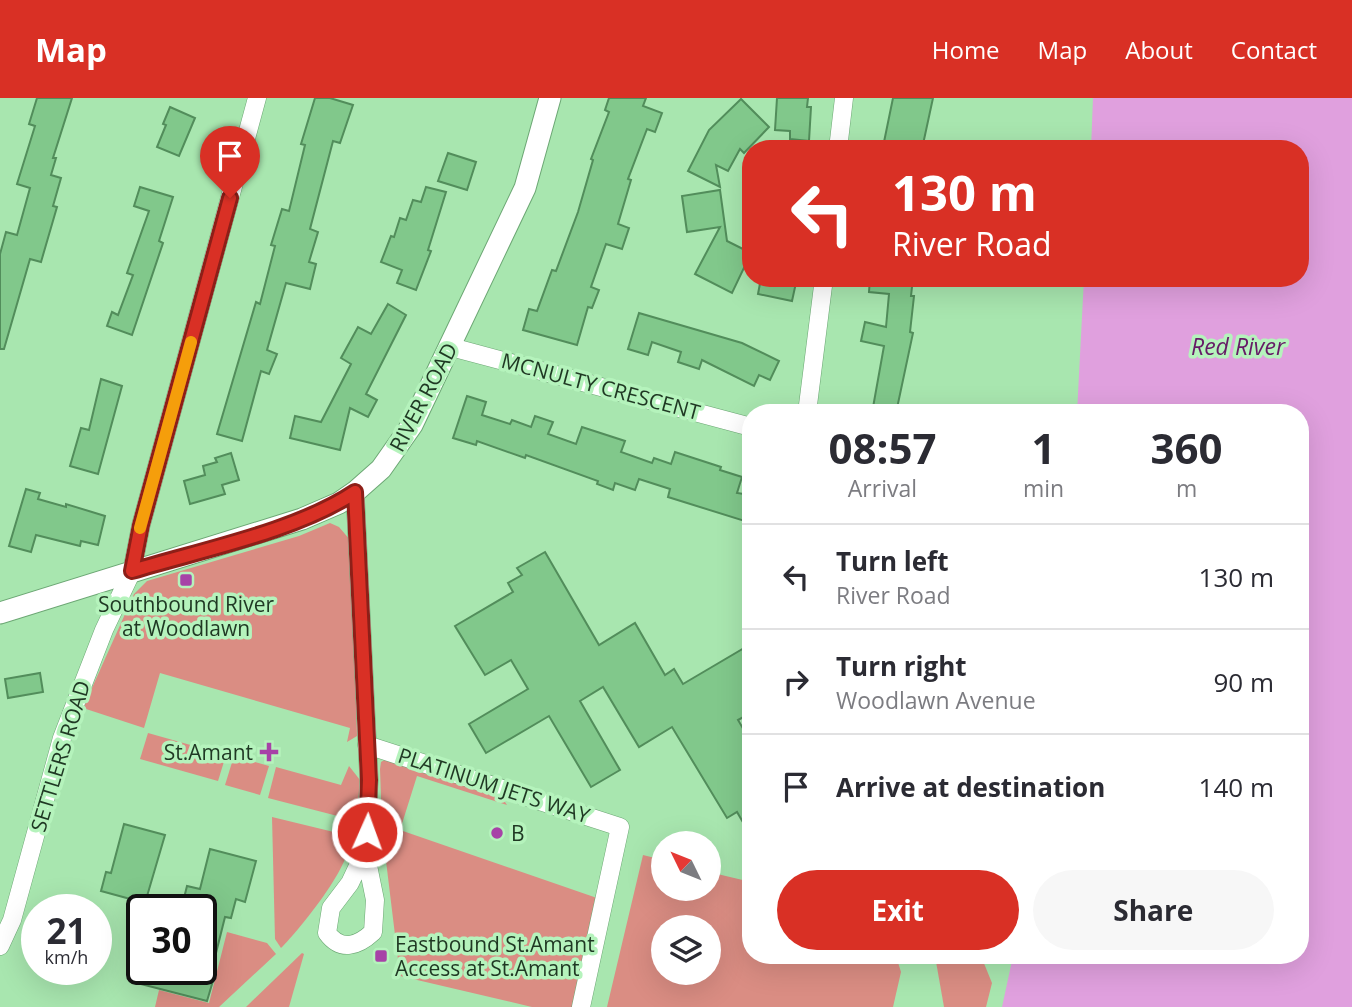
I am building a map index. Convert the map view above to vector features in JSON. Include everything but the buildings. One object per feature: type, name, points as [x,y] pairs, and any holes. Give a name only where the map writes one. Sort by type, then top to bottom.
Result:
[{"type":"street","name":"SETTLERS ROAD","points":[[0,946],[12,920],[62,738],[104,630],[132,571],[141,525],[257,98]]},
{"type":"street","name":"RIVER ROAD","points":[[0,613],[302,519],[339,503],[381,469],[398,448],[451,347],[525,188],[550,98]]},
{"type":"street","points":[[839,140],[844,98]]},
{"type":"street","points":[[808,404],[823,287]]},
{"type":"street","name":"MCNULTY CRESCENT","points":[[451,347],[742,424]]},
{"type":"street","points":[[355,492],[369,780],[365,851],[375,900],[373,932],[361,943],[345,946],[334,942],[327,933],[331,908],[350,883],[365,851]]},
{"type":"street","name":"PLATINUM JETS WAY","points":[[367,745],[620,827],[581,1007]]},
{"type":"shaded area","points":[[330,523],[339,527],[351,541],[357,736],[347,742],[350,728],[160,673],[144,728],[83,708],[134,594],[147,581],[299,536]]},
{"type":"shaded area","points":[[148,733],[226,755],[218,781],[140,759]]},
{"type":"shaded area","points":[[234,756],[269,766],[260,795],[225,785]]},
{"type":"shaded area","points":[[386,759],[503,799],[507,805],[417,776],[400,830],[597,898],[575,1007],[532,1007],[400,976],[382,828],[380,769],[381,762]]},
{"type":"shaded area","points":[[349,766],[360,780],[357,818],[353,820],[268,798],[276,767],[341,785]]},
{"type":"shaded area","points":[[272,817],[349,838],[349,849],[335,879],[312,912],[281,948],[275,939]]},
{"type":"shaded area","points":[[643,855],[651,857],[651,901],[721,901],[721,875],[742,880],[742,964],[898,964],[901,972],[893,1007],[607,1007]]},
{"type":"shaded area","points":[[227,932],[267,943],[276,954],[219,1007],[155,1007],[159,990],[209,1003],[214,985],[217,985],[217,971]]},
{"type":"shaded area","points":[[304,954],[289,1007],[246,1007]]},
{"type":"shaded area","points":[[936,964],[984,964],[992,983],[986,1007],[944,1007]]},
{"type":"water","name":"Red River","points":[[1093,98],[1352,98],[1352,1007],[1002,1007],[1011,964],[1309,964],[1309,404],[1077,404],[1084,287],[1309,287],[1309,140],[1091,140]]},
{"type":"slow traffic","points":[[140,528],[191,342]]},
{"type":"place","name":"Southbound River at Woodlawn","points":[[186,580]]},
{"type":"place","name":"St.Amant","points":[[269,752]]},
{"type":"place","name":"B","points":[[497,833]]},
{"type":"place","name":"Eastbound St.Amant Access at St.Amant","points":[[381,956]]},
{"type":"route","points":[[230,198],[141,525],[132,571],[302,519],[339,503],[355,492],[369,780],[367,832]]}]
